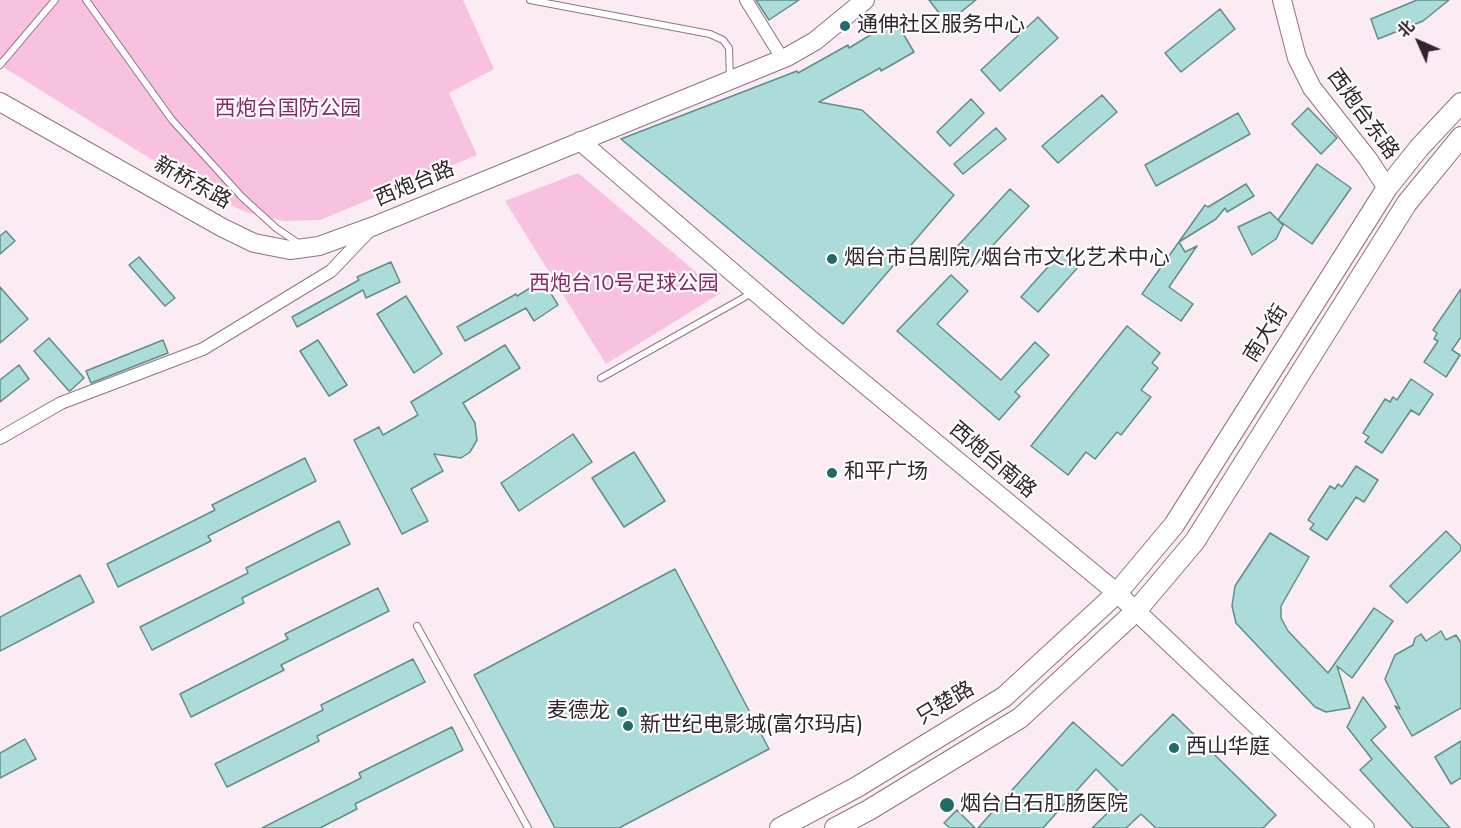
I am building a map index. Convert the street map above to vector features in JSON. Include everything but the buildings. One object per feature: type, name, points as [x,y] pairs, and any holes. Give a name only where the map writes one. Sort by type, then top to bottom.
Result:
[{"type":"main road","name":"南大街","points":[[1117,594],[1174,525],[1387,188],[1419,148],[1461,103]]},
{"type":"main road","points":[[835,828],[869,810],[1020,718],[1136,611],[1196,541],[1407,203],[1461,137]]},
{"type":"main road","name":"只楚路","points":[[780,828],[856,787],[1004,697],[1117,594]]},
{"type":"street","points":[[746,0],[782,58]]},
{"type":"street","name":"西炮台路","points":[[0,438],[60,403],[203,349],[331,271],[374,226],[782,58],[815,40],[865,0]]},
{"type":"street","name":"西炮台东路","points":[[1282,0],[1297,58],[1312,88],[1368,159],[1387,188]]},
{"type":"street","name":"新桥东路","points":[[0,102],[223,228],[254,243],[290,250],[307,248],[319,246],[374,226]]},
{"type":"street","name":"西炮台南路","points":[[580,141],[755,291],[1117,594],[1365,828]]},
{"type":"lane","points":[[0,65],[56,0]]},
{"type":"lane","points":[[86,0],[172,120],[242,197],[276,228],[307,248]]},
{"type":"lane","points":[[531,0],[710,34],[723,40],[729,48],[730,79]]},
{"type":"lane","points":[[601,378],[755,291]]},
{"type":"lane","points":[[417,626],[528,828]]},
{"type":"green space","name":"西炮台国防公园","points":[[0,0],[463,0],[494,69],[449,93],[477,155],[320,220],[284,221],[246,212],[212,197],[0,65]]},
{"type":"green space","name":"西炮台10号足球公园","points":[[578,173],[721,293],[606,364],[505,201]]},
{"type":"place","name":"通伸社区服务中心","points":[[845,26]]},
{"type":"place","name":"烟台市吕剧院/烟台市文化艺术中心","points":[[832,259]]},
{"type":"place","name":"和平广场","points":[[832,473]]},
{"type":"place","name":"麦德龙","points":[[622,712]]},
{"type":"place","name":"新世纪电影城(富尔玛店)","points":[[628,726]]},
{"type":"place","name":"西山华庭","points":[[1174,748]]},
{"type":"place","name":"烟台白石肛肠医院","points":[[947,805]]}]
